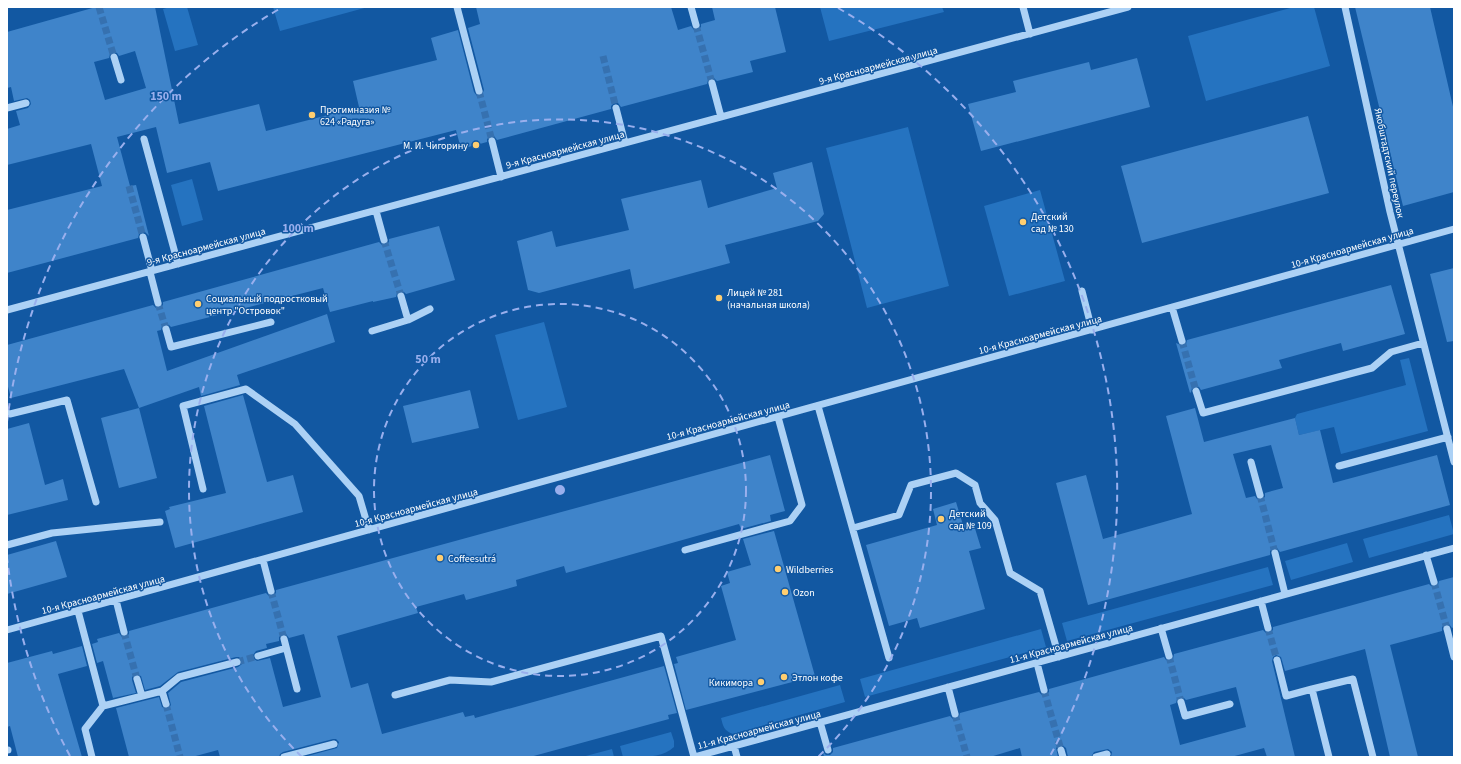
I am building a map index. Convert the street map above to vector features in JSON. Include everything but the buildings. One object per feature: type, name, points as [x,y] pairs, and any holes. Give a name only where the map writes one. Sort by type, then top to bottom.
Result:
[{"type":"street","points":[[457,7],[479,91]]},
{"type":"street","points":[[691,7],[696,25]]},
{"type":"street","points":[[1023,7],[1030,34]]},
{"type":"street","name":"9-я Красноармейская улица","points":[[7,310],[1128,7]]},
{"type":"street","name":"Якобштадтский переулок","points":[[1345,7],[1399,245],[1454,462]]},
{"type":"street","points":[[114,57],[120,80]]},
{"type":"street","points":[[712,83],[721,117]]},
{"type":"street","points":[[7,108],[26,103]]},
{"type":"street","points":[[616,108],[625,143]]},
{"type":"street","points":[[144,139],[178,264]]},
{"type":"street","points":[[492,141],[501,177]]},
{"type":"street","points":[[376,211],[384,240]]},
{"type":"street","name":"10-я Красноармейская улица","points":[[7,630],[1454,229]]},
{"type":"street","points":[[143,237],[158,303]]},
{"type":"street","points":[[1082,291],[1092,330]]},
{"type":"street","points":[[401,296],[408,320]]},
{"type":"street","points":[[1172,308],[1182,341]]},
{"type":"street","points":[[372,331],[408,320],[430,309]]},
{"type":"street","points":[[166,329],[171,347],[271,322]]},
{"type":"street","points":[[1196,391],[1203,413],[1372,368],[1391,352],[1423,343]]},
{"type":"street","points":[[203,489],[183,406],[246,389],[295,424],[359,496],[369,530]]},
{"type":"street","points":[[7,413],[10,414],[67,400],[96,502]]},
{"type":"street","points":[[818,406],[889,658]]},
{"type":"street","points":[[685,550],[790,521],[802,504],[778,417]]},
{"type":"street","points":[[1339,466],[1448,437]]},
{"type":"street","points":[[1251,462],[1260,495]]},
{"type":"street","points":[[853,528],[899,515],[911,485],[956,473],[975,486],[980,503],[995,520],[1010,573],[1040,591],[1059,657]]},
{"type":"street","points":[[7,545],[52,533],[160,522]]},
{"type":"street","name":"11-я Красноармейская улица","points":[[694,757],[1454,548]]},
{"type":"street","points":[[1275,554],[1285,594]]},
{"type":"street","points":[[1426,555],[1434,582]]},
{"type":"street","points":[[263,560],[271,592]]},
{"type":"street","points":[[116,600],[124,632]]},
{"type":"street","points":[[1260,601],[1268,628]]},
{"type":"street","points":[[78,611],[103,706]]},
{"type":"street","points":[[1161,628],[1169,656]]},
{"type":"street","points":[[1447,630],[1454,657]]},
{"type":"street","points":[[395,695],[450,680],[491,682],[661,636],[694,757]]},
{"type":"street","points":[[284,639],[297,689]]},
{"type":"street","points":[[258,656],[286,648]]},
{"type":"street","points":[[1277,660],[1286,696],[1353,679],[1373,757]]},
{"type":"street","points":[[92,757],[85,729],[103,706],[162,690],[179,677],[237,662]]},
{"type":"street","points":[[1037,663],[1044,690]]},
{"type":"street","points":[[137,679],[142,696]]},
{"type":"street","points":[[948,687],[955,714]]},
{"type":"street","points":[[1312,689],[1329,757]]},
{"type":"street","points":[[162,690],[166,704]]},
{"type":"street","points":[[1181,702],[1185,716],[1230,704]]},
{"type":"street","points":[[820,722],[828,750]]},
{"type":"street","points":[[284,757],[308,754],[334,744]]},
{"type":"street","points":[[734,746],[737,757]]},
{"type":"street","points":[[1096,757],[1108,754]]},
{"type":"shaded area","points":[[170,7],[187,7],[198,45],[175,51],[163,9]]},
{"type":"shaded area","points":[[273,7],[368,7],[280,31]]},
{"type":"shaded area","points":[[820,7],[942,7],[944,12],[829,41]]},
{"type":"shaded area","points":[[1294,7],[1314,7],[1330,66],[1206,101],[1188,36]]},
{"type":"shaded area","points":[[908,127],[949,286],[867,308],[826,148]]},
{"type":"shaded area","points":[[192,179],[203,220],[182,226],[171,185]]},
{"type":"shaded area","points":[[1040,190],[1065,281],[1009,296],[984,206]]},
{"type":"shaded area","points":[[544,322],[567,407],[518,420],[495,335]]},
{"type":"shaded area","points":[[1409,358],[1428,431],[1341,454],[1334,427],[1299,435],[1295,418],[1297,414],[1406,385],[1400,360]]},
{"type":"shaded area","points":[[1449,515],[1454,534],[1369,558],[1363,539]]},
{"type":"shaded area","points":[[1347,543],[1353,562],[1291,580],[1285,561]]},
{"type":"shaded area","points":[[1268,567],[1273,585],[1067,641],[1062,623]]},
{"type":"shaded area","points":[[1041,629],[1046,647],[865,697],[860,679]]},
{"type":"shaded area","points":[[840,685],[845,702],[733,734],[724,728],[722,723],[721,718]]},
{"type":"shaded area","points":[[671,732],[674,747],[669,751],[663,754],[643,757],[623,757],[620,746]]},
{"type":"shaded area","points":[[612,749],[614,757],[582,757]]},
{"type":"tunnel","points":[[99,7],[114,57]]},
{"type":"tunnel","points":[[696,25],[712,83]]},
{"type":"tunnel","points":[[603,56],[616,108]]},
{"type":"tunnel","points":[[479,91],[492,141]]},
{"type":"tunnel","points":[[129,186],[143,237]]},
{"type":"tunnel","points":[[384,240],[401,296]]},
{"type":"tunnel","points":[[158,303],[166,329]]},
{"type":"tunnel","points":[[1182,341],[1196,391]]},
{"type":"tunnel","points":[[1260,495],[1275,553]]},
{"type":"tunnel","points":[[1434,582],[1447,629]]},
{"type":"tunnel","points":[[271,591],[284,639]]},
{"type":"tunnel","points":[[1268,628],[1277,660]]},
{"type":"tunnel","points":[[124,632],[137,679]]},
{"type":"tunnel","points":[[237,662],[258,656]]},
{"type":"tunnel","points":[[1169,656],[1181,702]]},
{"type":"tunnel","points":[[1044,690],[1061,750]]},
{"type":"tunnel","points":[[166,704],[180,757]]},
{"type":"tunnel","points":[[955,714],[967,757]]},
{"type":"place","name":"Прогимназия № 624 «Радуга»","points":[[312,115]]},
{"type":"place","name":"М. И. Чигорину","points":[[476,145]]},
{"type":"place","name":"Детский сад № 130","points":[[1023,222]]},
{"type":"place","name":"Лицей № 281 (начальная школа)","points":[[719,298]]},
{"type":"place","name":"Социальный подростковый центр \"Островок\"","points":[[198,304]]},
{"type":"place","name":"Детский сад № 109","points":[[941,519]]},
{"type":"place","name":"Coffeesutrá","points":[[440,558]]},
{"type":"place","name":"Wildberries","points":[[778,569]]},
{"type":"place","name":"Ozon","points":[[785,592]]},
{"type":"place","name":"Этлон кофе","points":[[784,677]]},
{"type":"place","name":"Кикимора","points":[[761,682]]}]
